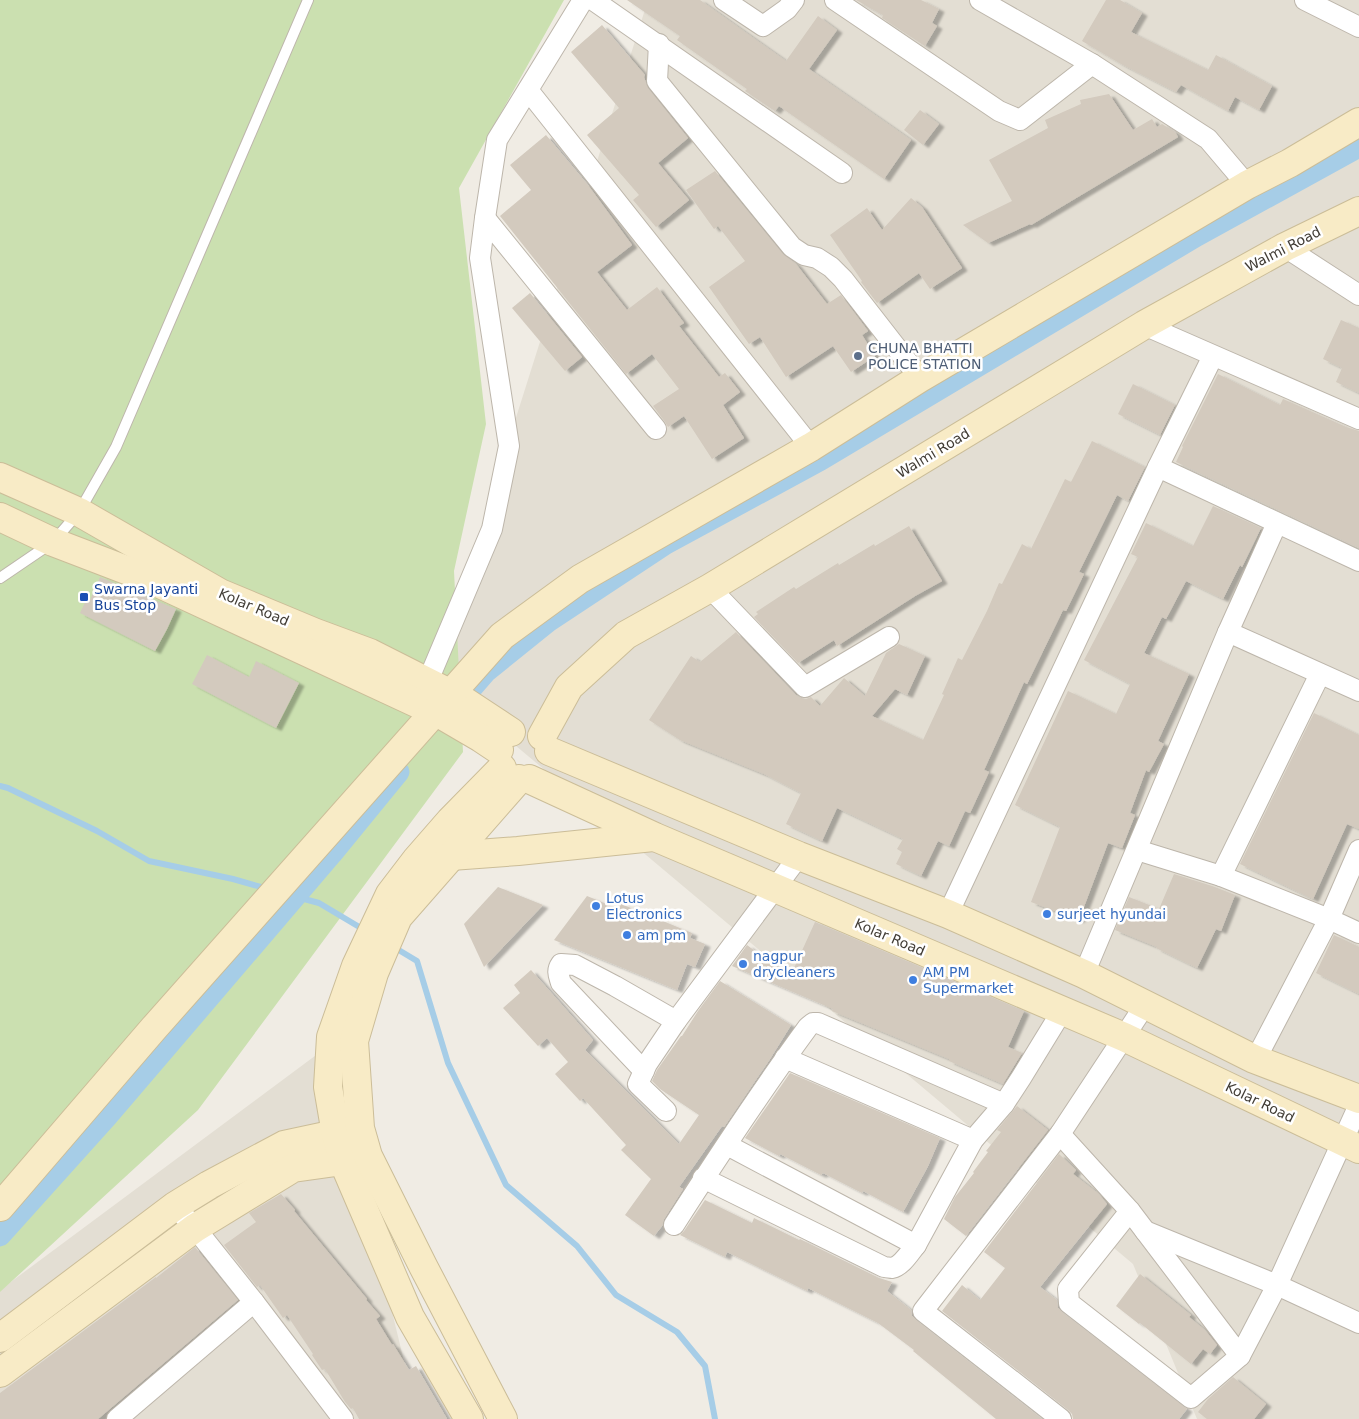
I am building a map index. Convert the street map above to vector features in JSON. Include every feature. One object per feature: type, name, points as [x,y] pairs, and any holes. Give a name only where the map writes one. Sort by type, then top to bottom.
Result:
[{"type":"street","points":[[442,700],[492,529],[509,446],[480,258],[484,218],[497,140],[583,0]]},
{"type":"street","points":[[594,0],[842,173]]},
{"type":"street","points":[[724,0],[763,26],[787,9],[794,0]]},
{"type":"street","points":[[834,0],[998,111],[1020,120],[1092,64]]},
{"type":"street","points":[[980,0],[1092,64],[1208,139],[1247,185]]},
{"type":"street","points":[[1305,0],[1359,27]]},
{"type":"street","points":[[659,44],[657,81],[792,247],[804,255],[817,258],[831,267],[843,279],[920,378]]},
{"type":"street","points":[[528,90],[812,447]]},
{"type":"street","points":[[0,1207],[154,1028],[442,700],[502,636],[580,579],[812,447],[920,378],[1247,185],[1290,163],[1359,122]]},
{"type":"street","name":"Walmi Road","points":[[505,752],[537,776],[549,760],[546,744],[569,688],[626,635],[710,588],[1144,325],[1285,247],[1359,211]]},
{"type":"street","points":[[484,218],[656,429]]},
{"type":"street","points":[[1285,247],[1359,295]]},
{"type":"street","points":[[1144,325],[1359,420]]},
{"type":"street","points":[[948,914],[1158,467],[1214,356]]},
{"type":"street","points":[[1158,467],[1359,561]]},
{"type":"street","name":"Kolar Road","points":[[0,477],[79,512],[220,593],[316,634],[370,654],[442,700],[505,752],[655,836],[1124,1036],[1350,1145]]},
{"type":"street","name":"Kolar Road","points":[[0,518],[53,542],[147,578],[442,700]]},
{"type":"street","points":[[704,1178],[884,1267],[892,1268],[906,1258],[916,1245],[973,1140],[1004,1104],[1084,974],[1228,632],[1277,522]]},
{"type":"street","points":[[710,588],[805,687],[889,637]]},
{"type":"street","points":[[1228,632],[1359,691]]},
{"type":"street","points":[[1221,876],[1320,674]]},
{"type":"street","points":[[469,1419],[410,1318],[355,1158],[348,1131],[354,1042],[365,969],[398,917],[450,821],[522,728],[533,730],[546,744],[580,764],[799,856],[948,914],[1084,974],[1254,1059],[1359,1099]]},
{"type":"street","points":[[451,856],[505,752]]},
{"type":"street","points":[[425,868],[451,856],[518,851],[655,836]]},
{"type":"street","points":[[1137,850],[1221,876],[1359,933]]},
{"type":"street","points":[[1254,1059],[1258,1055],[1329,919],[1359,850]]},
{"type":"street","points":[[666,1111],[638,1084],[647,1064],[799,856]]},
{"type":"street","points":[[644,1071],[562,983],[558,968],[561,964],[575,965],[676,1022]]},
{"type":"street","points":[[1061,1419],[923,1311],[1060,1134],[1144,1005]]},
{"type":"street","points":[[674,1225],[785,1058],[813,1023],[818,1023],[1004,1104]]},
{"type":"street","points":[[785,1058],[973,1140]]},
{"type":"street","points":[[1130,1211],[1068,1289],[1069,1303],[1191,1398],[1240,1356],[1350,1145],[1359,1105]]},
{"type":"street","points":[[0,1338],[175,1206],[209,1185],[284,1145],[348,1131]]},
{"type":"street","points":[[1060,1134],[1130,1211],[1240,1356]]},
{"type":"street","points":[[727,1145],[916,1245]]},
{"type":"street","points":[[0,1373],[195,1228],[293,1168],[355,1158]]},
{"type":"street","points":[[355,1158],[423,1266],[503,1419]]},
{"type":"street","points":[[175,1206],[254,1302],[344,1419]]},
{"type":"street","points":[[1145,1231],[1277,1285],[1359,1323]]},
{"type":"street","points":[[122,1417],[254,1302]]},
{"type":"lane","points":[[0,578],[53,542],[79,512],[116,447],[308,0]]},
{"type":"shaded area","points":[[648,0],[1359,0],[1359,1419],[1197,1419],[1133,1264],[434,677]]},
{"type":"shaded area","points":[[335,1041],[339,1093],[418,1419],[0,1419],[0,1290]]},
{"type":"green space","points":[[0,0],[564,0],[459,188],[486,424],[454,571],[463,752],[198,1110],[0,1292]]},
{"type":"building","points":[[627,0],[700,0],[786,61],[818,16],[837,30],[809,69],[911,140],[884,179],[779,106],[775,111],[745,91],[747,89],[677,40],[680,36]]},
{"type":"building","points":[[856,0],[921,0],[939,9],[932,23],[937,26],[925,46],[882,18],[883,15]]},
{"type":"building","points":[[1106,0],[1120,0],[1142,13],[1131,32],[1208,70],[1216,55],[1272,86],[1259,110],[1235,97],[1228,111],[1181,85],[1176,92],[1123,65],[1082,41]]},
{"type":"building","points":[[602,25],[645,75],[648,88],[688,138],[658,163],[689,200],[656,227],[633,200],[639,195],[587,135],[619,108],[571,52]]},
{"type":"building","points":[[1109,94],[1133,130],[1152,119],[1157,127],[1162,124],[1175,132],[1178,137],[1031,225],[988,243],[963,225],[1012,201],[989,160],[1048,128],[1045,120],[1081,104],[1080,100]]},
{"type":"building","points":[[920,110],[939,124],[923,145],[904,130]]},
{"type":"building","points":[[546,135],[588,185],[632,245],[597,272],[627,310],[657,287],[684,323],[679,326],[719,377],[725,373],[740,392],[723,405],[744,438],[712,459],[684,416],[668,427],[653,406],[679,389],[652,354],[626,374],[500,216],[531,190],[510,165]]},
{"type":"building","points":[[715,171],[783,254],[796,264],[827,304],[841,295],[868,331],[862,335],[875,356],[851,372],[833,346],[786,377],[760,337],[749,344],[709,287],[745,261],[718,226],[714,229],[686,190]]},
{"type":"building","points":[[911,198],[922,207],[962,268],[930,289],[919,273],[877,303],[830,235],[867,208],[882,230]]},
{"type":"building","points":[[530,293],[582,357],[565,371],[512,308]]},
{"type":"building","points":[[1341,320],[1359,328],[1359,393],[1336,382],[1342,368],[1323,359]]},
{"type":"building","points":[[1218,374],[1280,405],[1283,399],[1359,431],[1359,548],[1176,462]]},
{"type":"building","points":[[1133,384],[1175,405],[1160,435],[1118,414]]},
{"type":"building","points":[[1092,441],[1145,467],[1128,501],[1117,495],[1079,572],[1084,574],[1066,611],[1063,610],[1027,684],[1024,682],[984,770],[989,772],[970,813],[965,811],[949,846],[938,841],[921,876],[896,864],[902,852],[897,849],[903,839],[837,808],[822,841],[786,824],[801,793],[764,774],[680,740],[649,720],[691,656],[700,662],[736,632],[796,695],[806,699],[811,697],[820,706],[844,678],[865,696],[886,653],[899,644],[925,656],[907,695],[895,689],[872,716],[923,740],[944,695],[942,694],[958,658],[962,660],[999,583],[1002,584],[1022,544],[1031,549],[1065,479],[1071,482]]},
{"type":"building","points":[[1213,506],[1261,528],[1242,567],[1240,565],[1223,599],[1186,581],[1166,619],[1162,617],[1144,653],[1189,674],[1158,741],[1164,744],[1149,772],[1146,770],[1130,813],[1135,815],[1122,848],[1108,843],[1079,920],[1031,902],[1060,827],[1015,805],[1068,691],[1116,714],[1130,684],[1084,660],[1138,557],[1131,554],[1146,523],[1193,546]]},
{"type":"building","points":[[909,526],[942,581],[837,646],[834,640],[798,663],[754,617],[758,614],[756,612],[794,587],[796,589],[838,563],[839,565]]},
{"type":"building","points":[[100,577],[176,609],[155,651],[80,613],[87,598],[90,600]]},
{"type":"building","points":[[207,655],[249,677],[256,661],[299,683],[276,728],[192,684]]},
{"type":"building","points":[[1314,713],[1359,735],[1359,829],[1347,824],[1313,899],[1240,864]]},
{"type":"building","points":[[1174,874],[1235,895],[1221,931],[1216,929],[1197,968],[1157,947],[1115,930],[1129,897],[1159,909]]},
{"type":"building","points":[[498,887],[543,905],[484,967],[464,924]]},
{"type":"building","points":[[587,896],[619,909],[621,904],[692,933],[690,938],[705,944],[695,967],[687,964],[677,990],[554,940]]},
{"type":"building","points":[[815,922],[1024,1011],[1008,1047],[1022,1053],[1003,1084],[732,966],[747,945],[790,977]]},
{"type":"building","points":[[1334,935],[1359,947],[1359,994],[1316,973]]},
{"type":"building","points":[[531,970],[593,1040],[585,1050],[679,1144],[699,1115],[660,1089],[652,1081],[657,1070],[720,981],[791,1025],[724,1127],[722,1126],[679,1187],[683,1189],[664,1219],[662,1226],[654,1236],[625,1215],[651,1179],[621,1150],[626,1145],[583,1098],[580,1101],[555,1074],[568,1062],[547,1038],[538,1046],[503,1008],[520,993],[514,985]]},
{"type":"building","points":[[790,1073],[940,1138],[928,1166],[903,1212],[863,1191],[862,1193],[823,1173],[821,1175],[745,1138]]},
{"type":"building","points":[[1017,1106],[1048,1130],[966,1236],[944,1219],[955,1197],[974,1173],[988,1152],[986,1151],[1001,1132],[997,1130]]},
{"type":"building","points":[[1059,1154],[1076,1170],[1073,1174],[1099,1194],[1107,1204],[1040,1287],[1057,1300],[1058,1308],[1062,1312],[1187,1409],[1179,1419],[1073,1419],[1072,1414],[1068,1410],[942,1311],[962,1285],[980,1300],[1005,1268],[984,1252]]},
{"type":"building","points":[[281,1194],[380,1316],[376,1319],[392,1345],[409,1370],[416,1366],[447,1419],[359,1419],[353,1408],[351,1409],[345,1402],[325,1369],[322,1370],[287,1315],[283,1318],[260,1285],[257,1287],[224,1245],[256,1222],[249,1213]]},
{"type":"building","points":[[705,1200],[752,1223],[754,1218],[879,1278],[892,1282],[887,1291],[911,1310],[912,1316],[916,1320],[1042,1419],[996,1419],[914,1350],[878,1323],[808,1288],[807,1291],[727,1252],[725,1257],[680,1235]]},
{"type":"building","points":[[195,1247],[238,1300],[98,1419],[0,1419],[0,1393]]},
{"type":"building","points":[[1140,1274],[1191,1315],[1189,1317],[1205,1330],[1217,1345],[1210,1354],[1203,1349],[1191,1364],[1116,1306]]},
{"type":"building","points":[[1233,1377],[1266,1404],[1254,1419],[1207,1419],[1198,1412],[1208,1399]]},
{"type":"waterway","points":[[473,687],[486,672],[548,622],[666,544],[821,460],[1197,236],[1359,147]]},
{"type":"waterway","points":[[0,1236],[108,1116],[332,854],[399,772]]},
{"type":"waterway","points":[[0,786],[8,788],[97,831],[149,861],[233,879],[268,889]]},
{"type":"waterway","points":[[282,893],[319,903],[366,931]]},
{"type":"waterway","points":[[392,946],[417,961],[448,1063],[506,1185],[577,1246],[616,1295],[677,1332],[705,1366],[715,1419]]},
{"type":"place","name":"CHUNA BHATTI POLICE STATION","points":[[858,356]]},
{"type":"place","name":"Swarna Jayanti Bus Stop","points":[[84,597]]},
{"type":"place","name":"Lotus Electronics","points":[[596,906]]},
{"type":"place","name":"surjeet hyundai","points":[[1047,914]]},
{"type":"place","name":"am pm","points":[[627,935]]},
{"type":"place","name":"nagpur drycleaners","points":[[743,964]]},
{"type":"place","name":"AM PM Supermarket","points":[[913,980]]}]
